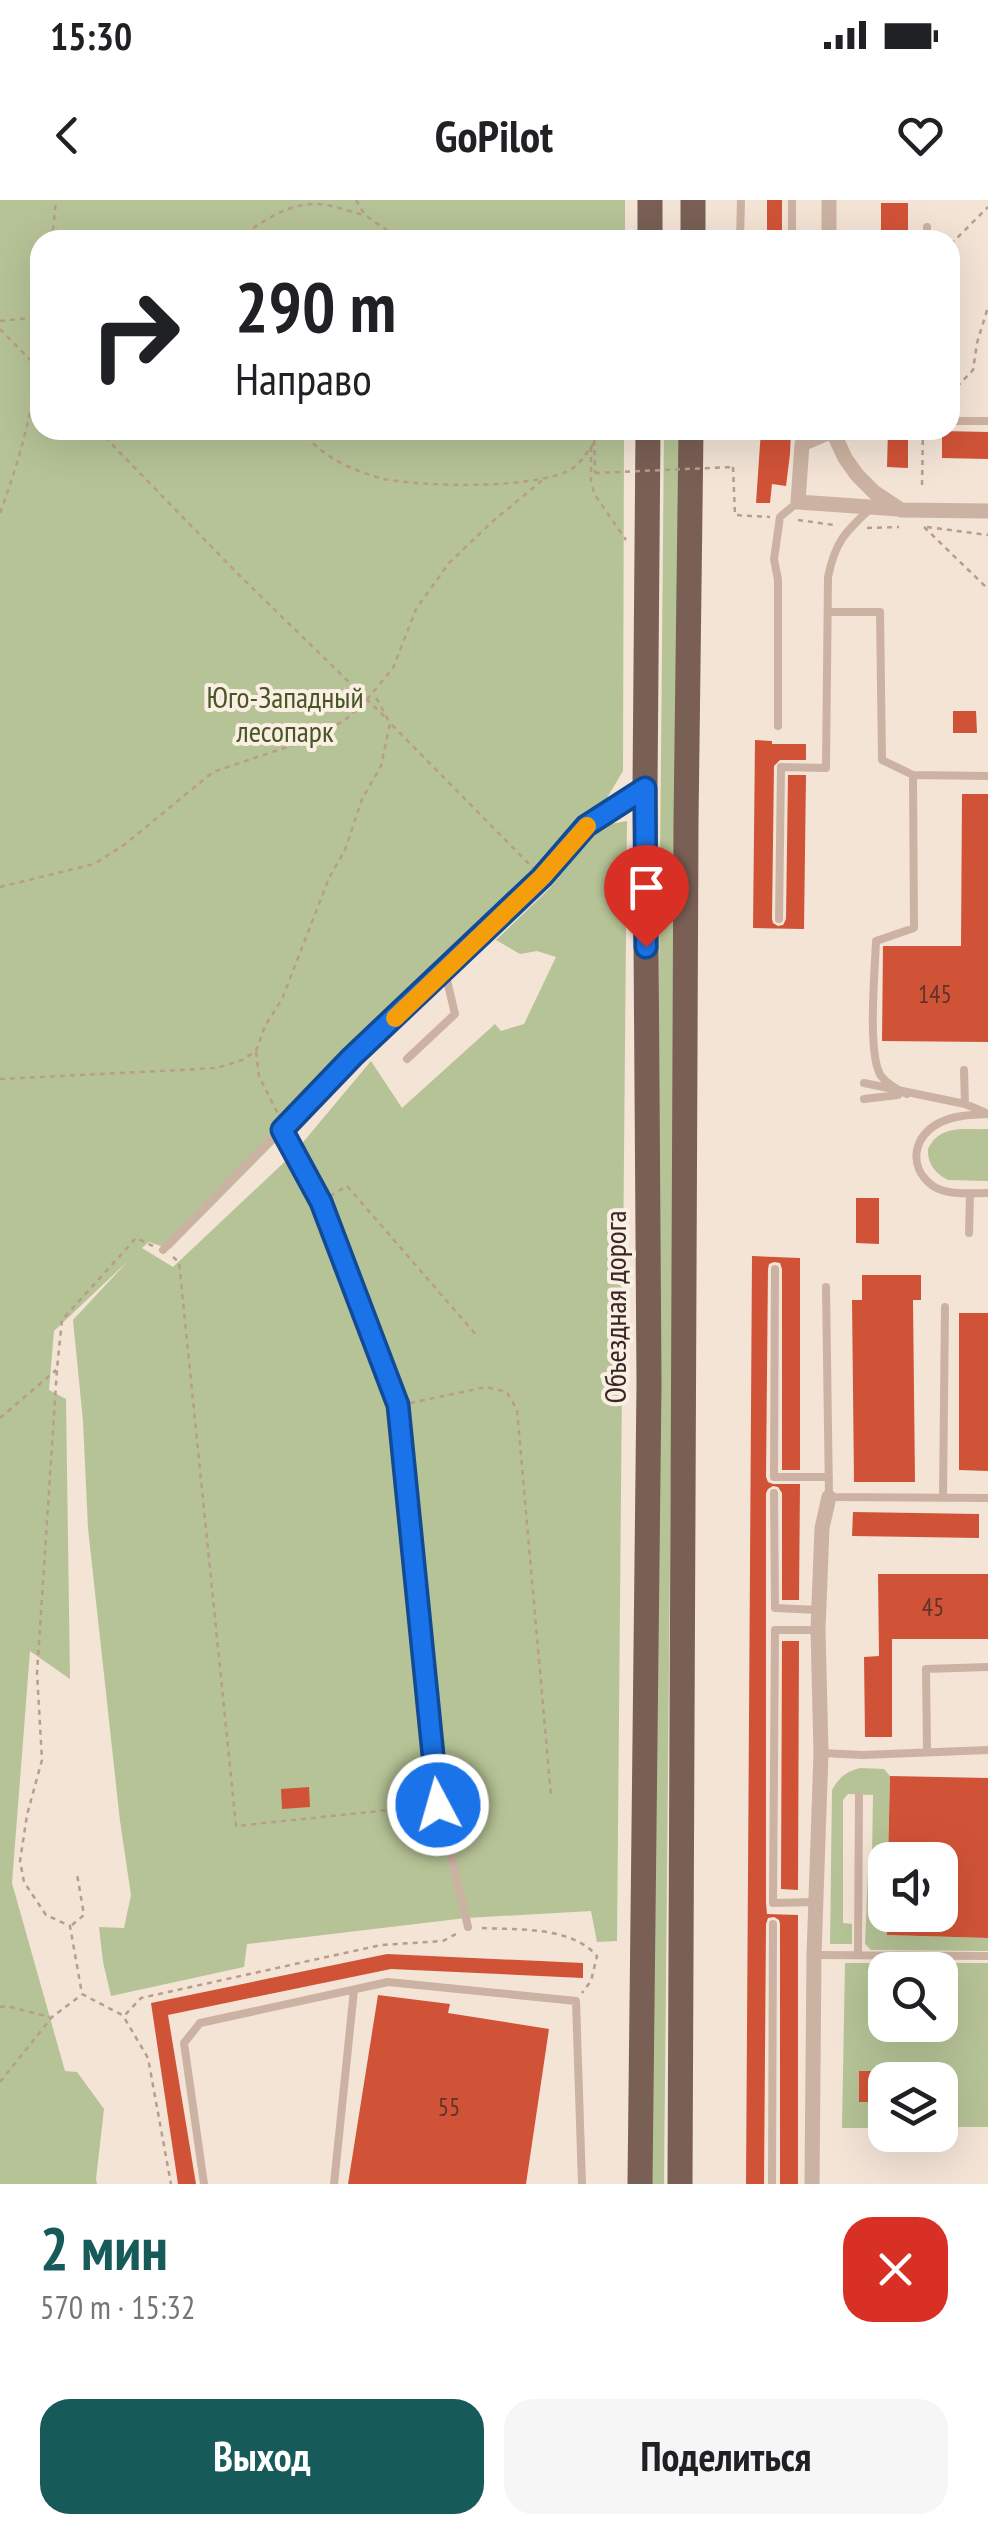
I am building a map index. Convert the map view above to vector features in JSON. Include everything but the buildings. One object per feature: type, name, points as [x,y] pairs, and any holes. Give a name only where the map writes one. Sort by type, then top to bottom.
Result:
[{"type":"main road","points":[[650,200],[650,230]]},
{"type":"main road","points":[[693,230],[694,200]]},
{"type":"main road","name":"Объездная дорога","points":[[640,2184],[649,1384],[645,788],[648,440]]},
{"type":"main road","points":[[680,2184],[691,440]]},
{"type":"street","points":[[829,200],[829,230]]},
{"type":"street","points":[[805,440],[798,502],[901,510],[988,511]]},
{"type":"street","points":[[837,440],[850,466],[874,492],[901,510]]},
{"type":"street","points":[[812,2184],[821,1753],[818,1630],[822,1528],[829,1497]]},
{"type":"lane","points":[[740,200],[740,230]]},
{"type":"lane","points":[[792,200],[792,230]]},
{"type":"lane","points":[[960,421],[988,421]]},
{"type":"lane","points":[[778,726],[778,580],[774,559],[780,517],[798,502]]},
{"type":"lane","points":[[779,919],[781,767],[826,768],[828,578],[832,554],[850,528],[871,508]]},
{"type":"lane","points":[[828,612],[880,612],[882,760],[913,775],[988,776]]},
{"type":"lane","points":[[907,1094],[881,1076],[874,1057],[876,941],[914,928],[913,775]]},
{"type":"lane","points":[[163,1250],[352,1057],[542,877],[586,826],[645,788]]},
{"type":"lane","points":[[408,1060],[455,1014],[445,972]]},
{"type":"lane","points":[[964,1070],[965,1104]]},
{"type":"lane","points":[[864,1084],[965,1104],[988,1114]]},
{"type":"lane","points":[[864,1099],[907,1094]]},
{"type":"lane","points":[[988,1114],[942,1120],[918,1142],[916,1158],[920,1172],[932,1186],[946,1192],[988,1192]]},
{"type":"lane","points":[[282,1130],[321,1202],[398,1405],[438,1805],[468,1927]]},
{"type":"lane","points":[[969,1233],[970,1193]]},
{"type":"lane","points":[[775,1269],[774,1477],[829,1477]]},
{"type":"lane","points":[[826,1288],[829,1497],[988,1498]]},
{"type":"lane","points":[[943,1496],[944,1307]]},
{"type":"lane","points":[[774,1493],[775,1608],[820,1610]]},
{"type":"lane","points":[[816,1902],[773,1903],[774,1630],[818,1630]]},
{"type":"lane","points":[[927,1751],[926,1669],[988,1667]]},
{"type":"lane","points":[[821,1753],[988,1750]]},
{"type":"lane","points":[[858,1954],[859,1795]]},
{"type":"lane","points":[[772,1924],[772,2184]]},
{"type":"lane","points":[[814,1955],[988,1956]]},
{"type":"lane","points":[[204,2184],[184,2042],[200,2023],[388,1982],[576,2002],[582,2184]]},
{"type":"lane","points":[[334,2184],[354,1990]]},
{"type":"path","points":[[53,230],[56,200]]},
{"type":"path","points":[[356,200],[366,215],[387,230]]},
{"type":"path","points":[[252,230],[274,214],[316,204],[366,215]]},
{"type":"path","points":[[960,235],[988,208]]},
{"type":"path","points":[[960,384],[973,370],[988,307]]},
{"type":"path","points":[[0,321],[30,318]]},
{"type":"path","points":[[0,330],[30,360]]},
{"type":"path","points":[[0,512],[30,418]]},
{"type":"path","points":[[108,440],[542,877]]},
{"type":"path","points":[[310,440],[335,460],[382,478],[454,484],[545,478],[578,464],[593,445]]},
{"type":"path","points":[[593,440],[595,494],[627,543]]},
{"type":"path","points":[[922,485],[923,440]]},
{"type":"path","points":[[593,445],[594,474],[733,467],[735,500]]},
{"type":"path","points":[[0,887],[94,864],[124,845],[214,772],[320,735],[344,721],[393,668],[416,610],[449,563],[545,478]]},
{"type":"path","points":[[988,535],[922,526],[988,589]]},
{"type":"path","points":[[866,528],[904,527]]},
{"type":"path","points":[[282,1130],[256,1068],[256,1050],[282,999],[362,799],[381,766],[390,722],[373,692]]},
{"type":"path","points":[[0,1079],[218,1068],[242,1060],[256,1050]]},
{"type":"path","points":[[321,1202],[347,1186],[478,1337]]},
{"type":"path","points":[[70,1926],[46,1915],[24,1882],[20,1862],[27,1815],[42,1760],[37,1673],[57,1369],[62,1320],[136,1238],[179,1262],[236,1826],[438,1805]]},
{"type":"path","points":[[0,1418],[57,1369]]},
{"type":"path","points":[[398,1405],[486,1387],[507,1392],[517,1410],[552,1796]]},
{"type":"path","points":[[70,1926],[84,1915],[77,1874]]},
{"type":"path","points":[[70,1926],[82,1994]]},
{"type":"path","points":[[124,2016],[141,1998],[380,1945],[443,1942],[468,1927],[551,1932],[588,1946],[596,1956],[591,1981],[576,2002]]},
{"type":"path","points":[[82,1994],[124,2016],[148,2058],[171,2184]]},
{"type":"path","points":[[0,2082],[52,2017],[82,1994]]},
{"type":"path","points":[[0,2007],[52,2017]]},
{"type":"green space","name":"Юго-Западный лесопарк","points":[[0,200],[625,200],[625,230],[30,230],[30,440],[624,440],[623,771],[604,803],[324,1078],[334,1083],[170,1249],[149,1242],[142,1248],[173,1267],[294,1153],[371,1061],[402,1108],[495,1024],[501,1031],[524,1024],[556,957],[537,951],[520,954],[496,940],[550,888],[595,833],[605,825],[627,821],[617,1941],[597,1942],[591,1911],[466,1918],[247,1944],[244,1967],[111,1996],[99,1927],[124,1928],[131,1895],[88,1528],[73,1320],[127,1262],[54,1331],[49,1390],[66,1399],[70,1679],[30,1651],[12,1883],[65,2071],[77,2072],[104,2109],[97,2184],[0,2184]]},
{"type":"green space","points":[[664,440],[681,440],[664,2184],[648,2184]]},
{"type":"green space","points":[[988,1129],[988,1181],[948,1180],[933,1168],[928,1149],[939,1135],[954,1130]]},
{"type":"green space","points":[[884,1769],[890,1776],[888,1842],[872,1842],[873,1795],[848,1794],[843,1800],[843,1923],[852,1924],[852,1944],[830,1944],[832,1790],[850,1771]]},
{"type":"green space","points":[[868,1872],[868,1932],[988,1938],[988,1951],[871,1950],[865,1944]]},
{"type":"green space","points":[[845,1963],[868,1963],[868,2042],[958,2042],[958,1963],[988,1963],[988,2127],[958,2127],[958,2062],[868,2062],[868,2128],[842,2128]]},
{"type":"slow traffic","points":[[395,1018],[542,877],[587,826]]},
{"type":"route","points":[[438,1805],[398,1405],[321,1202],[282,1130],[352,1057],[542,877],[586,826],[645,788],[646,947]]}]
